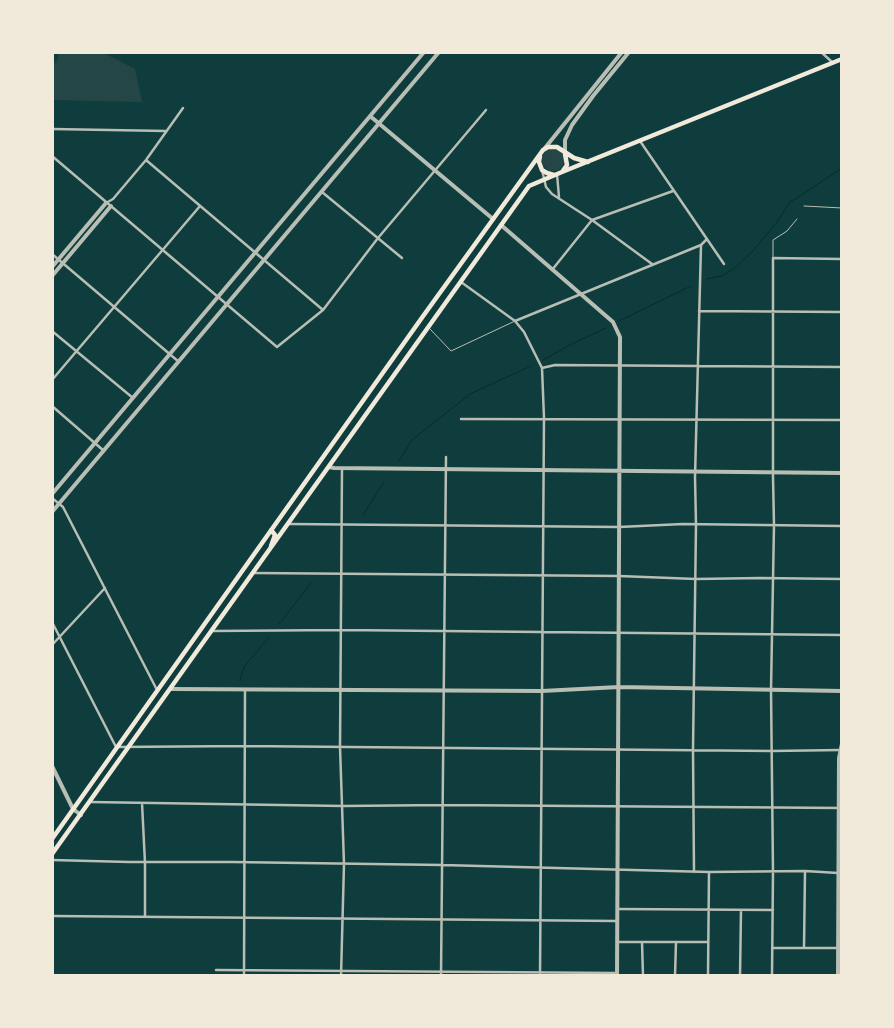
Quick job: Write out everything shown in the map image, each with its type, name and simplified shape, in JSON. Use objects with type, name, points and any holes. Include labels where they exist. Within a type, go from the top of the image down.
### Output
[{"type":"main road","points":[[52,854],[529,186],[842,59]]},
{"type":"main road","points":[[52,839],[363,400],[542,152],[552,147],[557,147],[574,158],[588,162]]},
{"type":"main road","points":[[542,152],[539,162],[542,170],[546,173],[560,173]]},
{"type":"main road","points":[[560,173],[567,161],[565,153]]},
{"type":"main road","points":[[452,276],[460,282]]},
{"type":"main road","points":[[363,400],[372,407]]},
{"type":"main road","points":[[321,461],[330,467]]},
{"type":"main road","points":[[268,552],[275,535],[272,530]]},
{"type":"street","points":[[52,494],[425,52],[434,59]]},
{"type":"street","points":[[52,512],[439,52]]},
{"type":"street","points":[[542,152],[622,52]]},
{"type":"street","points":[[565,153],[565,140],[572,125],[629,52]]},
{"type":"street","points":[[821,52],[833,63]]},
{"type":"street","points":[[414,65],[423,72]]},
{"type":"street","points":[[583,100],[587,104]]},
{"type":"street","points":[[52,267],[106,203],[113,199],[146,160],[183,108]]},
{"type":"street","points":[[52,156],[276,347],[323,310],[378,238],[486,110]]},
{"type":"street","points":[[370,116],[493,219]]},
{"type":"street","points":[[52,130],[166,131]]},
{"type":"street","points":[[640,140],[724,264]]},
{"type":"street","points":[[146,160],[323,310]]},
{"type":"street","points":[[542,170],[546,187],[559,199],[592,220],[652,264]]},
{"type":"street","points":[[559,199],[560,173]]},
{"type":"street","points":[[552,270],[592,220],[673,191]]},
{"type":"street","points":[[322,192],[402,258]]},
{"type":"street","points":[[52,276],[111,206],[113,199]]},
{"type":"street","points":[[52,380],[200,206]]},
{"type":"street","points":[[216,970],[617,974],[620,527],[620,365],[618,330],[613,322],[501,225]]},
{"type":"street","points":[[82,231],[87,235]]},
{"type":"street","points":[[516,321],[701,245],[707,238]]},
{"type":"street","points":[[694,872],[695,472],[701,245]]},
{"type":"street","points":[[52,254],[179,362]]},
{"type":"street","points":[[772,976],[773,258],[842,259]]},
{"type":"street","points":[[460,282],[516,321],[524,332],[542,368],[544,418],[540,974]]},
{"type":"street","points":[[699,311],[842,312]]},
{"type":"street","points":[[52,331],[133,398]]},
{"type":"street","points":[[542,368],[555,365],[842,367]]},
{"type":"street","points":[[52,406],[104,451]]},
{"type":"street","points":[[461,419],[842,420]]},
{"type":"street","points":[[441,973],[446,457]]},
{"type":"street","points":[[330,467],[842,473]]},
{"type":"street","points":[[341,976],[344,864],[340,747],[342,468]]},
{"type":"street","points":[[52,498],[63,507],[157,690]]},
{"type":"street","points":[[289,524],[620,527],[696,525],[842,526]]},
{"type":"street","points":[[253,574],[342,573],[619,576],[696,579],[842,579]]},
{"type":"street","points":[[52,645],[105,588]]},
{"type":"street","points":[[52,622],[116,747],[244,746],[841,750]]},
{"type":"street","points":[[212,631],[341,630],[842,635]]},
{"type":"street","points":[[171,689],[542,691],[619,687],[842,690]]},
{"type":"street","points":[[244,976],[245,689]]},
{"type":"street","points":[[838,976],[839,758],[842,744]]},
{"type":"street","points":[[52,766],[73,809],[81,815]]},
{"type":"street","points":[[90,802],[343,806],[840,808]]},
{"type":"street","points":[[142,803],[146,863],[144,916]]},
{"type":"street","points":[[52,860],[838,873]]},
{"type":"street","points":[[804,948],[805,871]]},
{"type":"street","points":[[708,976],[709,872]]},
{"type":"street","points":[[617,909],[772,910]]},
{"type":"street","points":[[740,976],[741,910]]},
{"type":"street","points":[[52,916],[343,917],[617,921]]},
{"type":"street","points":[[618,942],[708,942]]},
{"type":"street","points":[[642,942],[643,976]]},
{"type":"street","points":[[675,976],[676,942]]},
{"type":"street","points":[[772,948],[838,948]]},
{"type":"lane","points":[[804,206],[842,208]]},
{"type":"lane","points":[[773,258],[773,240],[787,231],[797,219]]},
{"type":"lane","points":[[429,327],[451,351],[516,321]]},
{"type":"shaded area","points":[[102,52],[135,69],[142,102],[53,100],[53,64],[57,62],[59,53]]},
{"type":"shaded area","points":[[553,149],[561,152],[564,160],[561,168],[553,171],[545,168],[542,160],[545,152]]},
{"type":"waterway","points":[[706,279],[722,276],[736,267],[752,252],[777,222],[789,203],[842,168]]},
{"type":"waterway","points":[[619,321],[691,286]]},
{"type":"waterway","points":[[543,360],[606,328]]},
{"type":"waterway","points":[[399,461],[412,440],[470,394],[531,366]]},
{"type":"waterway","points":[[363,515],[384,482]]},
{"type":"waterway","points":[[279,624],[311,583]]},
{"type":"waterway","points":[[240,681],[244,667],[269,637]]}]
